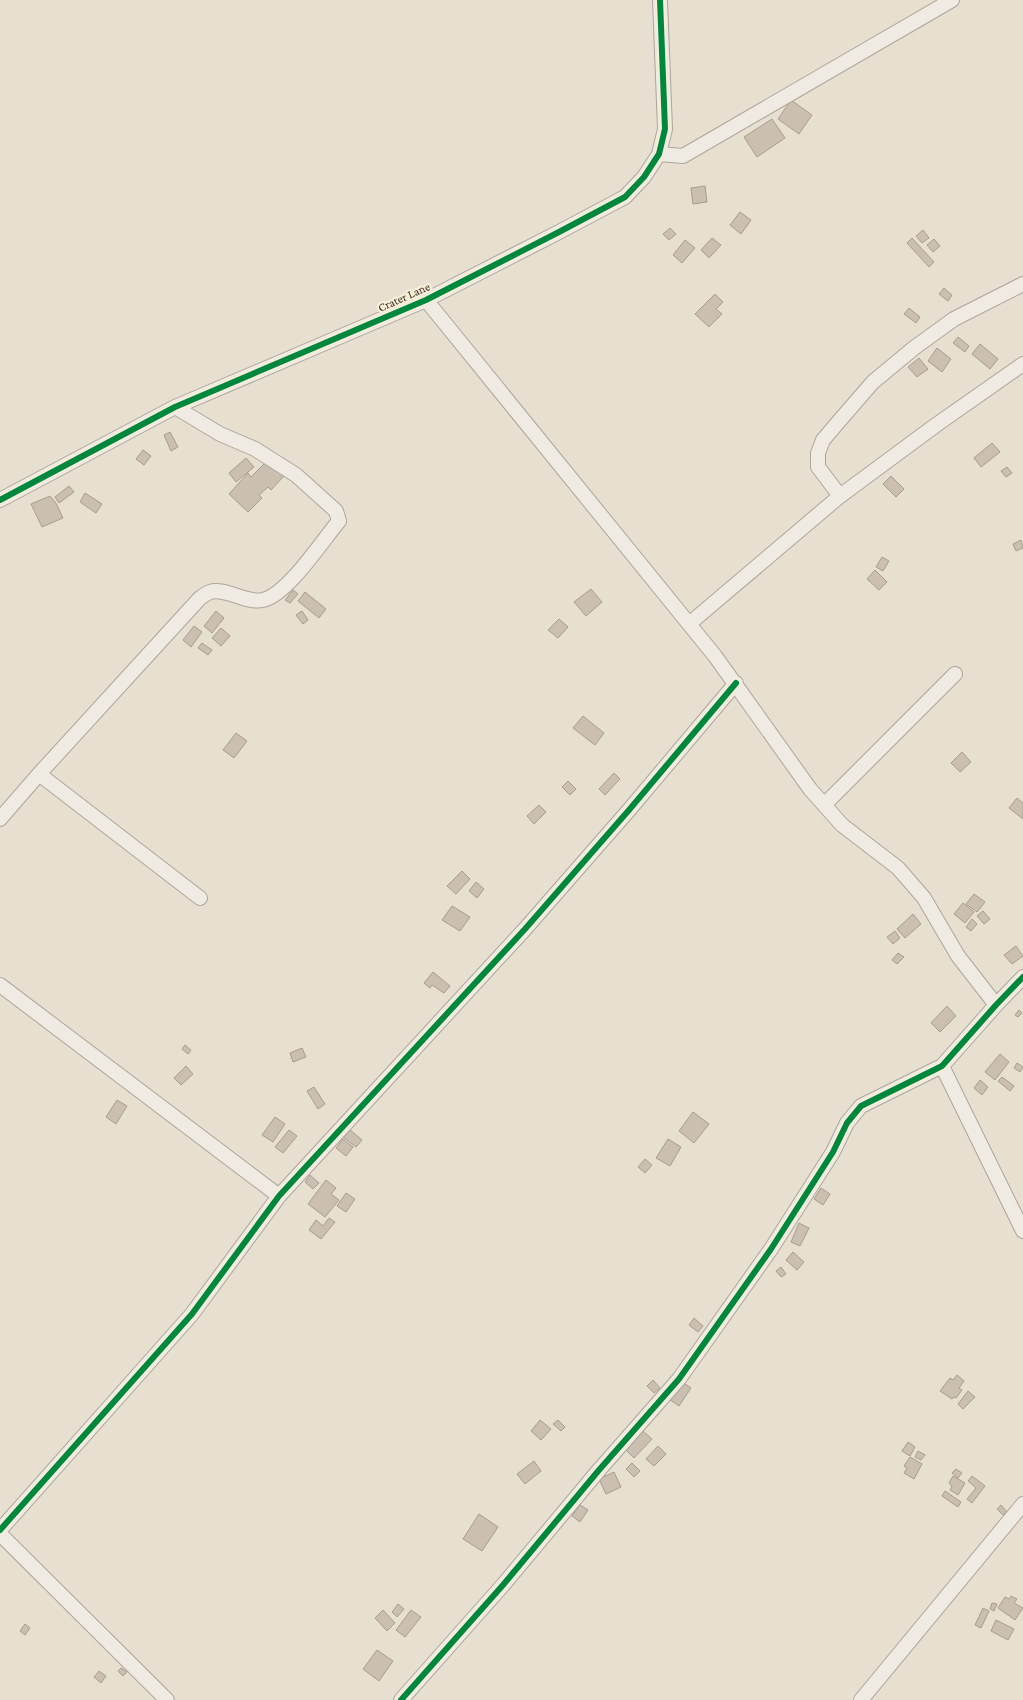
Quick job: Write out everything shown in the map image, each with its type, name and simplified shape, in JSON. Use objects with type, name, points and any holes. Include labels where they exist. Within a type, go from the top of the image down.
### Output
[{"type":"street","name":"Crater Lane","points":[[0,500],[176,408],[426,300],[624,197],[644,177],[659,154],[665,129],[660,0]]},
{"type":"street","points":[[659,154],[683,156],[952,0]]},
{"type":"street","points":[[840,496],[818,467],[818,453],[823,440],[840,420],[873,382],[914,348],[954,319],[1023,284]]},
{"type":"street","points":[[426,300],[689,624],[736,684],[810,789],[842,825],[898,868],[924,898],[958,956],[996,1005]]},
{"type":"street","points":[[689,624],[840,496],[1023,364]]},
{"type":"street","points":[[0,820],[39,774],[200,598],[210,592],[222,592],[241,598],[261,600],[277,594],[301,569],[339,520],[336,511],[296,475],[255,449],[220,434],[176,408]]},
{"type":"street","points":[[824,805],[955,674]]},
{"type":"street","points":[[0,1530],[192,1314],[279,1196],[532,921],[736,684]]},
{"type":"street","points":[[39,774],[200,898]]},
{"type":"street","points":[[401,1700],[503,1585],[599,1470],[679,1379],[771,1249],[833,1152],[846,1123],[853,1113],[860,1106],[942,1066],[1023,977]]},
{"type":"street","points":[[0,985],[279,1196]]},
{"type":"street","points":[[942,1066],[1023,1231]]},
{"type":"street","points":[[861,1700],[1023,1504]]},
{"type":"street","points":[[0,1534],[167,1700]]},
{"type":"building","points":[[791,100],[812,115],[799,134],[778,119]]},
{"type":"building","points":[[772,119],[785,138],[757,157],[744,137]]},
{"type":"building","points":[[705,186],[707,202],[693,204],[691,188]]},
{"type":"building","points":[[740,212],[751,220],[741,234],[730,225]]},
{"type":"building","points":[[670,228],[676,234],[669,240],[663,234]]},
{"type":"building","points":[[923,230],[929,238],[922,243],[916,236]]},
{"type":"building","points":[[712,238],[721,245],[709,258],[701,250]]},
{"type":"building","points":[[912,238],[934,262],[929,267],[907,243]]},
{"type":"building","points":[[934,239],[940,246],[933,252],[927,245]]},
{"type":"building","points":[[685,240],[695,248],[682,263],[673,255]]},
{"type":"building","points":[[944,288],[952,295],[948,301],[939,294]]},
{"type":"building","points":[[715,294],[723,302],[716,309],[722,314],[709,327],[695,314]]},
{"type":"building","points":[[909,308],[920,317],[916,323],[904,314]]},
{"type":"building","points":[[958,337],[969,346],[965,352],[953,343]]},
{"type":"building","points":[[980,344],[998,359],[990,369],[972,354]]},
{"type":"building","points":[[937,348],[951,359],[942,372],[928,361]]},
{"type":"building","points":[[919,358],[928,369],[917,377],[908,367]]},
{"type":"building","points":[[170,432],[178,447],[171,451],[164,435]]},
{"type":"building","points":[[992,443],[1000,452],[981,467],[974,458]]},
{"type":"building","points":[[143,450],[151,456],[144,465],[136,459]]},
{"type":"building","points":[[246,458],[254,467],[236,482],[229,473]]},
{"type":"building","points":[[269,459],[285,475],[271,490],[268,487],[259,495],[262,498],[248,512],[229,494],[248,473],[251,477]]},
{"type":"building","points":[[1007,467],[1012,473],[1006,477],[1001,471]]},
{"type":"building","points":[[891,476],[904,489],[896,497],[883,484]]},
{"type":"building","points":[[69,486],[74,492],[59,503],[55,497]]},
{"type":"building","points":[[85,493],[102,504],[96,513],[80,502]]},
{"type":"building","points":[[50,496],[56,503],[63,518],[42,527],[31,504]]},
{"type":"building","points":[[1021,540],[1023,548],[1016,551],[1013,544]]},
{"type":"building","points":[[882,557],[889,561],[883,571],[876,567]]},
{"type":"building","points":[[875,570],[887,582],[879,590],[867,579]]},
{"type":"building","points":[[591,589],[602,602],[586,616],[574,602]]},
{"type":"building","points":[[293,590],[298,594],[290,603],[285,600]]},
{"type":"building","points":[[305,592],[326,609],[319,618],[298,601]]},
{"type":"building","points":[[216,611],[224,618],[212,633],[204,626]]},
{"type":"building","points":[[302,611],[308,620],[303,624],[296,615]]},
{"type":"building","points":[[559,619],[568,627],[558,638],[548,630]]},
{"type":"building","points":[[194,626],[202,632],[191,647],[183,640]]},
{"type":"building","points":[[221,628],[230,636],[221,646],[212,638]]},
{"type":"building","points":[[202,643],[212,650],[208,655],[198,648]]},
{"type":"building","points":[[583,716],[604,733],[595,745],[573,728]]},
{"type":"building","points":[[236,733],[247,741],[234,758],[223,750]]},
{"type":"building","points":[[962,752],[971,762],[960,772],[951,763]]},
{"type":"building","points":[[614,773],[620,779],[605,795],[599,789]]},
{"type":"building","points":[[568,781],[576,789],[570,795],[562,787]]},
{"type":"building","points":[[1017,798],[1023,803],[1023,819],[1009,808]]},
{"type":"building","points":[[539,805],[546,812],[534,824],[527,816]]},
{"type":"building","points":[[462,871],[470,879],[456,894],[447,886]]},
{"type":"building","points":[[476,882],[484,889],[477,898],[469,891]]},
{"type":"building","points":[[974,894],[985,902],[977,912],[966,904]]},
{"type":"building","points":[[963,903],[974,912],[965,923],[954,914]]},
{"type":"building","points":[[452,906],[470,917],[460,931],[442,920]]},
{"type":"building","points":[[983,911],[990,919],[984,924],[977,916]]},
{"type":"building","points":[[913,914],[921,924],[905,938],[897,929]]},
{"type":"building","points":[[972,919],[977,924],[971,931],[966,927]]},
{"type":"building","points":[[895,931],[900,938],[893,944],[887,937]]},
{"type":"building","points":[[1016,946],[1023,956],[1012,964],[1004,955]]},
{"type":"building","points":[[898,953],[904,957],[897,964],[892,960]]},
{"type":"building","points":[[433,972],[450,986],[444,993],[432,985],[430,988],[424,983]]},
{"type":"building","points":[[947,1006],[956,1016],[940,1032],[931,1023]]},
{"type":"building","points":[[1019,1010],[1022,1013],[1018,1017],[1015,1015]]},
{"type":"building","points":[[185,1045],[191,1050],[188,1054],[182,1049]]},
{"type":"building","points":[[302,1048],[306,1057],[293,1062],[290,1053]]},
{"type":"building","points":[[1000,1054],[1009,1062],[995,1080],[985,1072]]},
{"type":"building","points":[[1017,1063],[1023,1067],[1020,1072],[1014,1068]]},
{"type":"building","points":[[186,1066],[193,1074],[181,1085],[174,1078]]},
{"type":"building","points":[[1002,1077],[1014,1086],[1010,1091],[998,1081]]},
{"type":"building","points":[[980,1080],[988,1087],[982,1095],[974,1088]]},
{"type":"building","points":[[314,1087],[325,1104],[318,1109],[307,1091]]},
{"type":"building","points":[[117,1100],[127,1106],[116,1124],[106,1117]]},
{"type":"building","points":[[693,1112],[709,1124],[694,1143],[679,1131]]},
{"type":"building","points":[[275,1117],[285,1124],[273,1142],[262,1135]]},
{"type":"building","points":[[349,1129],[362,1140],[356,1147],[343,1137]]},
{"type":"building","points":[[289,1130],[297,1136],[283,1153],[275,1147]]},
{"type":"building","points":[[343,1139],[353,1147],[346,1156],[336,1148]]},
{"type":"building","points":[[668,1139],[681,1147],[670,1166],[656,1158]]},
{"type":"building","points":[[645,1159],[652,1165],[645,1173],[638,1167]]},
{"type":"building","points":[[310,1175],[319,1183],[313,1189],[305,1182]]},
{"type":"building","points":[[326,1180],[336,1188],[331,1194],[339,1200],[325,1217],[308,1204]]},
{"type":"building","points":[[821,1188],[830,1194],[823,1205],[814,1199]]},
{"type":"building","points":[[346,1193],[355,1199],[346,1212],[337,1206]]},
{"type":"building","points":[[329,1218],[335,1222],[321,1239],[309,1230],[316,1220],[323,1226]]},
{"type":"building","points":[[799,1223],[809,1228],[800,1246],[791,1242]]},
{"type":"building","points":[[793,1252],[804,1262],[797,1270],[786,1260]]},
{"type":"building","points":[[781,1267],[786,1274],[781,1277],[776,1271]]},
{"type":"building","points":[[694,1318],[703,1326],[698,1332],[689,1325]]},
{"type":"building","points":[[957,1375],[964,1381],[959,1388],[962,1390],[956,1398],[952,1399],[940,1391],[950,1378],[953,1380]]},
{"type":"building","points":[[653,1380],[660,1388],[654,1393],[647,1386]]},
{"type":"building","points":[[681,1381],[691,1388],[679,1406],[669,1399]]},
{"type":"building","points":[[968,1391],[975,1397],[963,1409],[958,1404]]},
{"type":"building","points":[[540,1420],[551,1429],[541,1440],[531,1431]]},
{"type":"building","points":[[558,1420],[565,1427],[561,1431],[553,1424]]},
{"type":"building","points":[[643,1431],[652,1439],[634,1458],[626,1450]]},
{"type":"building","points":[[908,1442],[915,1447],[910,1456],[902,1451]]},
{"type":"building","points":[[658,1446],[666,1454],[654,1466],[646,1459]]},
{"type":"building","points":[[918,1451],[925,1455],[921,1460],[915,1457]]},
{"type":"building","points":[[910,1457],[922,1464],[914,1479],[904,1473],[907,1468],[904,1466]]},
{"type":"building","points":[[534,1461],[541,1471],[525,1484],[517,1474]]},
{"type":"building","points":[[632,1463],[640,1471],[634,1477],[626,1469]]},
{"type":"building","points":[[956,1469],[962,1473],[958,1478],[952,1473]]},
{"type":"building","points":[[614,1472],[621,1487],[606,1494],[599,1479]]},
{"type":"building","points":[[953,1476],[965,1483],[958,1495],[950,1490],[952,1486],[949,1483]]},
{"type":"building","points":[[972,1476],[985,1486],[972,1503],[967,1499],[976,1488],[968,1481]]},
{"type":"building","points":[[945,1491],[961,1502],[958,1507],[942,1496]]},
{"type":"building","points":[[580,1505],[588,1510],[580,1522],[572,1516]]},
{"type":"building","points":[[1001,1505],[1007,1512],[1003,1515],[997,1509]]},
{"type":"building","points":[[479,1514],[498,1527],[482,1551],[463,1539]]},
{"type":"building","points":[[1011,1596],[1017,1599],[1014,1603],[1023,1608],[1015,1620],[998,1608],[1005,1597],[1009,1599]]},
{"type":"building","points":[[992,1603],[997,1604],[994,1611],[990,1609]]},
{"type":"building","points":[[398,1604],[404,1609],[397,1617],[392,1612]]},
{"type":"building","points":[[983,1608],[989,1611],[981,1628],[975,1625]]},
{"type":"building","points":[[383,1610],[395,1623],[387,1631],[375,1618]]},
{"type":"building","points":[[411,1610],[421,1617],[405,1637],[396,1630]]},
{"type":"building","points":[[996,1620],[1014,1629],[1008,1640],[991,1631]]},
{"type":"building","points":[[25,1624],[30,1628],[25,1635],[20,1631]]},
{"type":"building","points":[[377,1650],[393,1661],[379,1681],[363,1669]]},
{"type":"building","points":[[121,1668],[127,1672],[123,1676],[118,1671]]},
{"type":"building","points":[[99,1671],[106,1676],[101,1683],[94,1677]]},
{"type":"cycle path","points":[[0,500],[175,407],[426,300],[625,197],[644,177],[659,154],[665,129],[660,0]]},
{"type":"cycle path","points":[[0,1530],[192,1314],[279,1196],[525,929],[736,683]]},
{"type":"cycle path","points":[[401,1700],[503,1585],[599,1470],[679,1379],[771,1249],[833,1152],[847,1123],[861,1106],[942,1066],[1023,977]]}]
